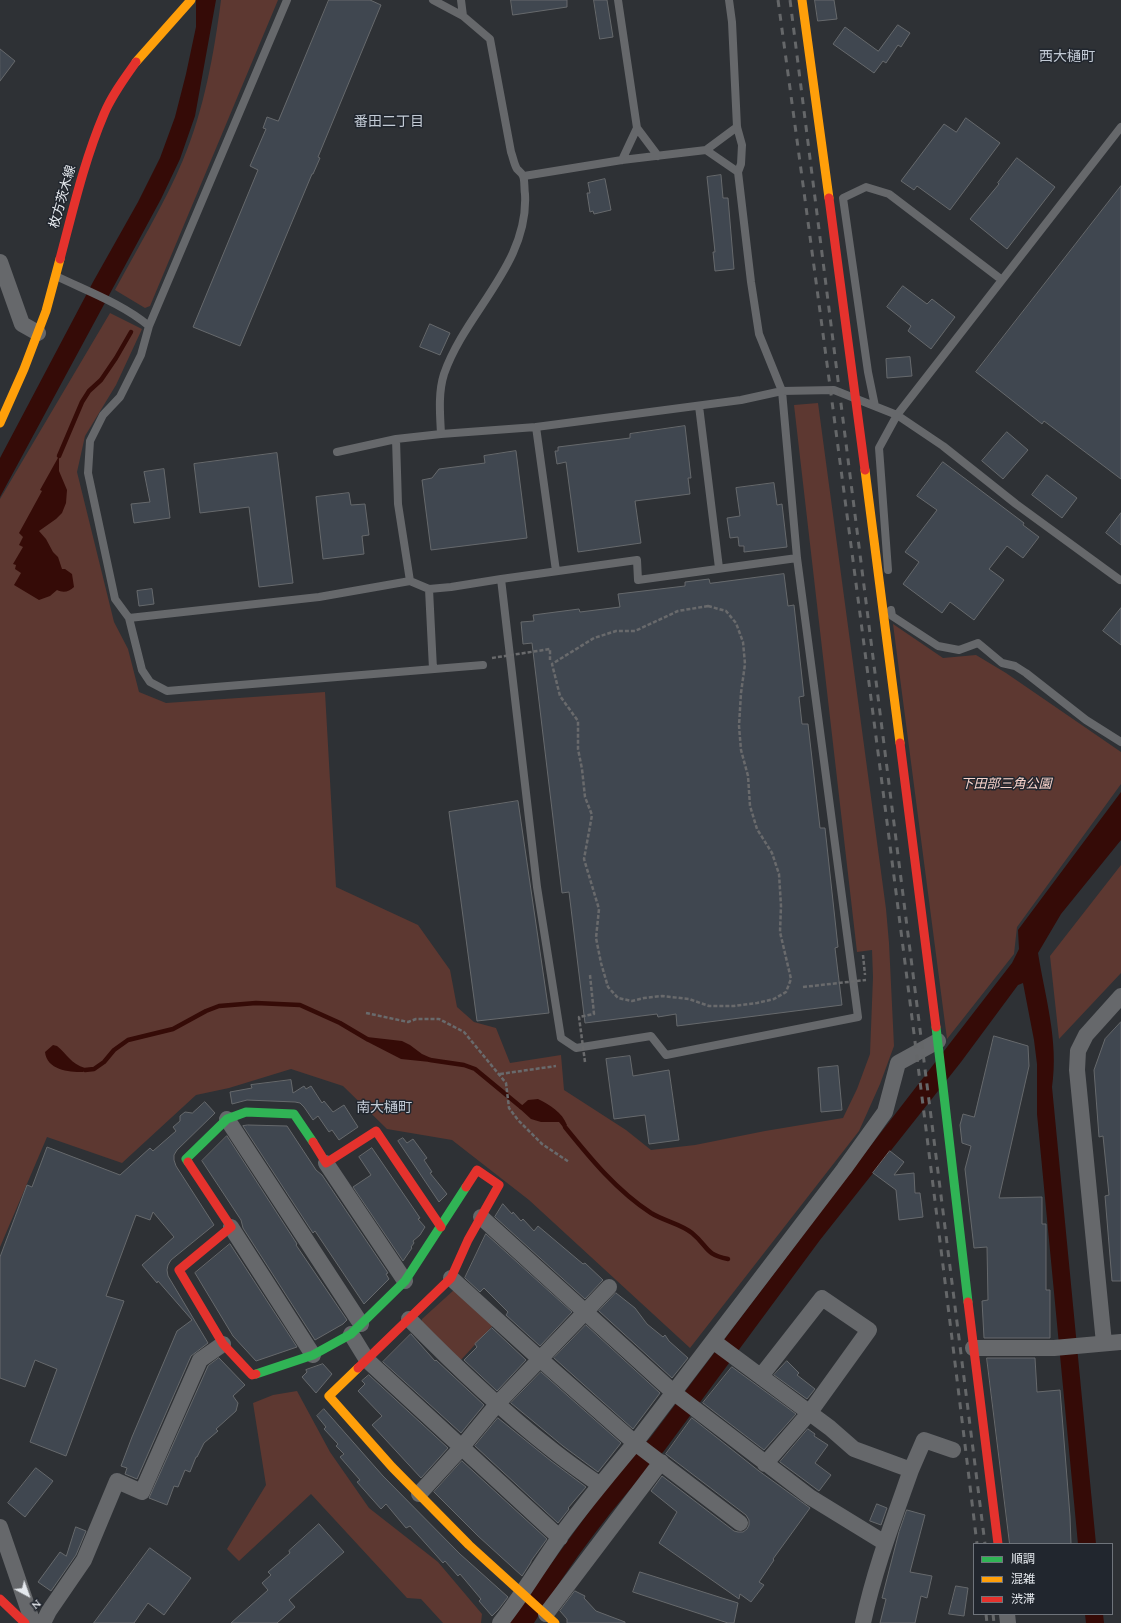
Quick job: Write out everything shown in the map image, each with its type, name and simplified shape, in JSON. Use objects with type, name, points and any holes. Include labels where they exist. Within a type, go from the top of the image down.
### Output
[{"type":"street","name":"枚方茨木線","points":[[0,422],[24,369],[38,333],[56,276],[80,184],[104,114],[117,89],[142,54],[191,0]]},
{"type":"street","points":[[802,0],[856,398],[938,1041],[973,1348],[998,1543]]},
{"type":"street","points":[[0,262],[22,324],[38,333]]},
{"type":"street","points":[[1104,1343],[1077,1070],[1078,1051],[1086,1035],[1121,996]]},
{"type":"street","points":[[500,1623],[523,1594],[560,1538],[600,1485],[635,1443],[844,1169],[884,1112],[898,1063],[938,1041]]},
{"type":"street","points":[[313,1355],[186,1159],[227,1119],[246,1112],[294,1114],[405,1281]]},
{"type":"street","points":[[227,1119],[356,1329],[367,1360],[460,1448],[560,1538]]},
{"type":"street","points":[[326,1163],[376,1131],[441,1227]]},
{"type":"street","points":[[230,1227],[179,1270],[223,1344],[252,1375],[313,1355],[356,1329],[405,1281],[477,1170],[499,1185],[468,1240],[451,1278],[329,1396],[392,1467],[468,1545],[550,1618],[661,1462]]},
{"type":"street","points":[[481,1217],[584,1312],[697,1411],[810,1497],[885,1543]]},
{"type":"street","points":[[451,1278],[635,1443],[740,1523]]},
{"type":"street","points":[[419,1494],[498,1403],[609,1286]]},
{"type":"street","points":[[761,1376],[822,1298],[869,1330],[810,1412],[765,1464]]},
{"type":"street","points":[[409,1319],[450,1361],[550,1449],[600,1485]]},
{"type":"street","points":[[713,1340],[810,1412],[854,1449],[911,1470]]},
{"type":"street","points":[[973,1348],[1054,1348],[1121,1342]]},
{"type":"street","points":[[43,1623],[49,1611],[84,1560],[117,1481],[142,1492],[200,1360],[223,1344]]},
{"type":"street","points":[[863,1623],[868,1599],[885,1543],[911,1470],[924,1440],[953,1450]]},
{"type":"street","points":[[0,1527],[34,1623]]},
{"type":"street","points":[[0,1599],[25,1623]]},
{"type":"lane","points":[[287,0],[149,326],[141,355],[120,396],[103,414],[90,441],[88,473],[116,599],[129,618],[142,670],[150,682],[166,691],[483,665]]},
{"type":"lane","points":[[433,0],[464,16],[490,39],[511,152],[516,168],[524,176],[526,208],[520,235],[506,268],[473,318],[452,356],[444,375],[440,403],[441,434]]},
{"type":"lane","points":[[461,0],[464,16]]},
{"type":"lane","points":[[618,0],[637,128],[658,156]]},
{"type":"lane","points":[[501,579],[537,887],[561,1038],[576,1048],[651,1036],[666,1055],[858,1017],[797,558],[782,391],[759,334],[738,172],[741,164],[742,145],[737,127],[732,22],[728,0]]},
{"type":"lane","points":[[524,176],[622,160],[706,150],[737,127]]},
{"type":"lane","points":[[889,577],[879,448],[896,415],[1121,127]]},
{"type":"lane","points":[[622,160],[637,128]]},
{"type":"lane","points":[[706,150],[738,172]]},
{"type":"lane","points":[[875,406],[868,372],[843,198],[866,187],[889,194],[1002,280]]},
{"type":"lane","points":[[56,276],[115,304],[142,320],[149,326]]},
{"type":"lane","points":[[336,452],[396,439],[536,427],[741,400],[782,391],[834,390],[896,415],[944,446],[1016,504],[1120,580]]},
{"type":"lane","points":[[699,406],[719,568]]},
{"type":"lane","points":[[536,427],[556,571]]},
{"type":"lane","points":[[396,439],[398,504],[410,581]]},
{"type":"lane","points":[[129,618],[319,598],[410,581],[429,589],[451,588],[501,579],[637,560],[638,580],[797,558]]},
{"type":"lane","points":[[429,589],[433,669]]},
{"type":"lane","points":[[891,600],[892,616],[938,646],[959,650],[978,643],[1002,663],[1014,666],[1026,673],[1086,720],[1121,742]]},
{"type":"path","points":[[708,606],[726,610],[736,623],[743,642],[745,664],[740,693],[741,750],[748,776],[750,806],[755,824],[772,853],[779,874],[781,906],[780,932],[791,979],[786,992],[774,999],[757,1003],[734,1006],[709,1006],[690,999],[662,996],[632,1001],[618,998],[608,987],[596,938],[599,909],[584,859],[592,815],[585,797],[578,749],[578,721],[560,696],[552,664],[594,638],[616,631],[635,631],[678,611],[708,606]]},
{"type":"path","points":[[492,658],[550,649],[550,660]]},
{"type":"path","points":[[803,987],[866,980],[863,955]]},
{"type":"path","points":[[585,1062],[579,1017],[594,1014],[590,975]]},
{"type":"path","points":[[366,1013],[408,1022],[416,1019],[440,1019],[464,1032],[506,1083],[510,1108],[524,1127],[542,1144],[569,1162]]},
{"type":"path","points":[[500,1074],[556,1066]]},
{"type":"green space","points":[[221,0],[278,0],[150,306],[145,308],[115,290],[168,193],[183,160],[197,122],[207,82]]},
{"type":"green space","points":[[110,313],[142,329],[116,385],[85,436],[77,472],[114,622],[128,649],[139,692],[166,703],[325,692],[336,887],[418,925],[450,970],[457,1007],[474,1022],[496,1028],[510,1063],[561,1055],[564,1090],[626,1130],[651,1150],[695,1145],[765,1131],[843,1118],[857,1089],[870,1054],[873,977],[872,950],[857,952],[794,405],[818,403],[886,909],[894,1046],[880,1084],[859,1131],[690,1348],[529,1200],[452,1140],[387,1129],[343,1086],[291,1069],[229,1088],[196,1095],[122,1163],[47,1137],[0,1247],[0,499]]},
{"type":"green space","name":"下田部三角公園","points":[[893,624],[943,658],[976,655],[1006,673],[1121,752],[1121,784],[1017,927],[1014,954],[947,1039]]},
{"type":"green space","points":[[1121,865],[1121,973],[1059,1039],[1050,956]]},
{"type":"green space","points":[[455,1289],[494,1324],[460,1361],[421,1325],[422,1319]]},
{"type":"green space","points":[[297,1391],[330,1452],[369,1508],[438,1562],[482,1614],[481,1623],[443,1623],[421,1599],[407,1598],[311,1494],[239,1561],[227,1549],[266,1485],[253,1403],[273,1395]]},
{"type":"shaded area","points":[[196,0],[216,0],[195,116],[180,159],[161,199],[0,497],[0,458],[93,282],[138,202],[160,158],[175,117],[186,74],[196,27]]},
{"type":"shaded area","points":[[59,456],[59,471],[67,490],[66,503],[62,513],[39,531],[58,557],[62,569],[65,569],[72,574],[74,587],[66,592],[57,590],[50,596],[39,600],[14,585],[21,573],[15,569],[16,565],[13,564],[23,547],[19,545],[23,537],[19,533]]},
{"type":"shaded area","points":[[1121,792],[1121,840],[1061,914],[1038,953],[1050,1019],[1054,1053],[1052,1087],[1096,1543],[1078,1543],[1037,1114],[1037,1064],[1023,983],[1018,985],[961,1062],[820,1240],[664,1451],[594,1534],[563,1577],[534,1623],[508,1623],[615,1476],[650,1438],[855,1166],[1012,963],[1019,949],[1018,930]]},
{"type":"shaded area","points":[[367,1037],[402,1041],[431,1058],[430,1062],[401,1059],[366,1041]]},
{"type":"shaded area","points":[[53,1045],[57,1046],[76,1064],[85,1068],[83,1072],[59,1069],[50,1063],[45,1052]]},
{"type":"shaded area","points":[[538,1099],[551,1106],[559,1113],[567,1125],[563,1127],[559,1122],[541,1122],[531,1119],[519,1108],[528,1100]]},
{"type":"shaded area","points":[[1085,1615],[1103,1615],[1104,1623],[1086,1623]]},
{"type":"building","points":[[329,0],[370,0],[381,5],[318,157],[320,158],[240,346],[193,327],[258,170],[250,166],[266,129],[263,128],[267,117],[278,121]]},
{"type":"building","points":[[511,0],[567,0],[567,7],[513,15]]},
{"type":"building","points":[[594,0],[607,0],[613,37],[600,39]]},
{"type":"building","points":[[815,0],[834,0],[837,19],[818,21]]},
{"type":"building","points":[[898,25],[910,33],[901,47],[898,45],[886,63],[883,61],[874,73],[833,44],[845,27],[878,51]]},
{"type":"building","points":[[0,49],[15,61],[0,81]]},
{"type":"building","points":[[966,118],[1000,143],[950,210],[917,186],[914,190],[901,181],[944,124],[956,132]]},
{"type":"building","points":[[1017,158],[1055,187],[1007,249],[970,219],[999,184],[998,183]]},
{"type":"building","points":[[721,175],[723,198],[728,198],[734,269],[715,271],[713,252],[715,252],[707,177]]},
{"type":"building","points":[[605,179],[611,210],[594,214],[593,211],[590,212],[587,193],[590,193],[588,183]]},
{"type":"building","points":[[1121,186],[1121,479],[1044,421],[1042,424],[976,372]]},
{"type":"building","points":[[903,286],[927,304],[932,299],[955,317],[931,349],[908,331],[911,326],[887,307]]},
{"type":"building","points":[[430,324],[450,333],[440,355],[420,347]]},
{"type":"building","points":[[910,357],[912,376],[887,378],[886,359]]},
{"type":"building","points":[[685,426],[691,478],[688,478],[690,494],[635,501],[641,543],[578,552],[566,462],[557,464],[555,451],[558,451],[558,447],[630,438],[630,434]]},
{"type":"building","points":[[1007,432],[1028,450],[1003,479],[982,461]]},
{"type":"building","points":[[516,451],[527,538],[431,550],[422,480],[432,478],[439,469],[485,463],[484,456]]},
{"type":"building","points":[[277,453],[293,583],[259,587],[249,507],[200,513],[194,464]]},
{"type":"building","points":[[943,462],[1024,523],[1023,525],[1039,537],[1023,558],[1007,546],[989,569],[1004,580],[974,620],[950,602],[942,613],[903,584],[919,562],[905,552],[937,510],[917,496]]},
{"type":"building","points":[[164,469],[170,518],[134,523],[131,504],[150,502],[144,472]]},
{"type":"building","points":[[1047,475],[1077,498],[1062,518],[1032,495]]},
{"type":"building","points":[[774,483],[777,505],[782,504],[787,547],[744,552],[744,546],[739,546],[738,537],[730,538],[727,518],[740,516],[736,488]]},
{"type":"building","points":[[349,493],[351,505],[365,504],[369,535],[362,536],[364,554],[323,559],[316,497]]},
{"type":"building","points":[[1121,513],[1121,545],[1106,533]]},
{"type":"building","points":[[784,574],[788,606],[794,605],[804,696],[799,697],[802,724],[808,724],[820,828],[825,828],[838,947],[835,948],[842,1005],[677,1026],[676,1014],[658,1017],[657,1014],[585,1023],[569,892],[562,893],[532,643],[523,644],[521,622],[534,621],[533,615],[579,609],[580,612],[620,607],[618,594],[685,586],[685,582],[709,579],[710,583]]},
{"type":"building","points":[[152,589],[154,604],[139,606],[137,591]]},
{"type":"building","points":[[1121,608],[1121,645],[1103,631]]},
{"type":"building","points":[[518,801],[549,1013],[477,1021],[449,812]]},
{"type":"building","points":[[1121,1022],[1121,1281],[1112,1281],[1105,1196],[1109,1195],[1103,1136],[1099,1137],[1094,1070],[1105,1039]]},
{"type":"building","points":[[994,1036],[1028,1046],[1029,1066],[999,1198],[1042,1197],[1042,1224],[1046,1224],[1046,1290],[1050,1290],[1050,1338],[984,1338],[982,1301],[988,1300],[987,1247],[974,1248],[965,1169],[971,1146],[962,1143],[960,1125],[963,1114],[974,1117]]},
{"type":"building","points":[[630,1056],[633,1076],[669,1070],[679,1140],[649,1144],[645,1115],[614,1119],[606,1059]]},
{"type":"building","points":[[838,1066],[842,1110],[821,1112],[818,1068]]},
{"type":"building","points":[[291,1080],[293,1093],[304,1086],[306,1089],[311,1086],[322,1103],[324,1101],[333,1112],[344,1105],[358,1127],[339,1140],[332,1130],[329,1132],[318,1116],[313,1120],[300,1103],[247,1100],[232,1104],[230,1092],[252,1088],[251,1085]]},
{"type":"building","points":[[205,1102],[215,1113],[177,1150],[174,1155],[174,1160],[176,1166],[214,1225],[171,1260],[167,1270],[168,1276],[208,1343],[191,1356],[137,1479],[125,1474],[127,1468],[121,1466],[177,1331],[192,1320],[142,1265],[174,1237],[153,1212],[150,1220],[136,1215],[106,1296],[124,1301],[66,1456],[30,1442],[57,1369],[35,1360],[25,1387],[0,1378],[0,1257],[27,1185],[32,1187],[47,1147],[120,1175],[150,1148],[153,1151],[176,1131],[173,1127],[180,1121],[180,1116],[185,1112],[192,1113]]},
{"type":"building","points":[[243,1126],[287,1126],[388,1273],[386,1274],[389,1279],[364,1304],[315,1231],[313,1233]]},
{"type":"building","points":[[227,1136],[297,1244],[296,1245],[347,1320],[343,1324],[315,1340],[243,1228],[241,1220],[202,1161]]},
{"type":"building","points":[[403,1138],[407,1143],[413,1139],[427,1158],[424,1160],[432,1172],[430,1173],[447,1194],[439,1202],[398,1141]]},
{"type":"building","points":[[372,1148],[420,1218],[418,1219],[425,1227],[420,1235],[413,1241],[414,1243],[411,1247],[412,1248],[403,1261],[353,1187],[371,1175],[359,1157]]},
{"type":"building","points":[[890,1151],[904,1162],[894,1175],[914,1173],[915,1193],[920,1193],[923,1217],[899,1220],[896,1190],[873,1173]]},
{"type":"building","points":[[503,1204],[521,1221],[523,1219],[534,1231],[538,1226],[583,1264],[585,1263],[603,1280],[585,1299],[495,1217]]},
{"type":"building","points":[[486,1234],[572,1312],[540,1346],[506,1315],[508,1312],[484,1288],[480,1292],[465,1278]]},
{"type":"building","points":[[230,1244],[297,1347],[256,1361],[233,1336],[195,1273]]},
{"type":"building","points":[[616,1293],[635,1308],[647,1324],[663,1337],[665,1335],[669,1341],[688,1358],[672,1378],[599,1311]]},
{"type":"building","points":[[586,1325],[660,1393],[633,1429],[554,1358]]},
{"type":"building","points":[[492,1328],[526,1360],[497,1391],[464,1360],[477,1347],[475,1344]]},
{"type":"building","points":[[411,1334],[435,1361],[436,1360],[484,1405],[461,1433],[383,1362]]},
{"type":"building","points":[[219,1358],[245,1385],[233,1396],[238,1403],[236,1411],[216,1429],[218,1431],[204,1443],[190,1472],[185,1470],[178,1487],[174,1486],[167,1505],[149,1498],[208,1366]]},
{"type":"building","points":[[987,1358],[1035,1358],[1037,1392],[1060,1390],[1071,1543],[1010,1543]]},
{"type":"building","points":[[787,1361],[799,1373],[797,1375],[815,1389],[807,1399],[774,1375]]},
{"type":"building","points":[[323,1364],[332,1374],[316,1393],[302,1377],[307,1372],[306,1370]]},
{"type":"building","points":[[732,1367],[796,1414],[764,1450],[703,1403]]},
{"type":"building","points":[[541,1372],[621,1443],[598,1472],[563,1446],[511,1403]]},
{"type":"building","points":[[369,1375],[448,1448],[421,1478],[372,1425],[382,1416],[358,1391],[365,1384],[362,1381]]},
{"type":"building","points":[[324,1409],[383,1476],[460,1554],[508,1597],[492,1616],[479,1601],[481,1599],[460,1574],[458,1576],[445,1561],[443,1563],[410,1526],[406,1528],[386,1504],[381,1509],[357,1482],[360,1480],[340,1457],[344,1454],[336,1446],[338,1444],[324,1429],[326,1427],[317,1416]]},
{"type":"building","points":[[498,1418],[586,1487],[568,1508],[569,1509],[558,1523],[475,1446]]},
{"type":"building","points":[[692,1418],[759,1471],[810,1508],[773,1559],[774,1560],[759,1582],[764,1585],[751,1602],[740,1594],[739,1599],[659,1543],[677,1512],[651,1491],[662,1476],[734,1531],[743,1532],[749,1525],[749,1520],[746,1515],[666,1454]]},
{"type":"building","points":[[808,1429],[815,1434],[814,1436],[828,1445],[815,1463],[831,1475],[819,1491],[780,1462]]},
{"type":"building","points":[[462,1461],[547,1539],[522,1576],[478,1536],[434,1492]]},
{"type":"building","points":[[36,1468],[53,1481],[25,1517],[8,1503]]},
{"type":"building","points":[[877,1504],[887,1508],[881,1525],[870,1521]]},
{"type":"building","points":[[907,1510],[925,1515],[910,1572],[932,1576],[927,1598],[921,1596],[915,1623],[880,1623],[886,1599],[882,1598],[899,1532]]},
{"type":"building","points":[[319,1524],[344,1552],[289,1600],[295,1607],[277,1623],[231,1623],[268,1590],[262,1583],[271,1575],[268,1572],[290,1553],[289,1551]]},
{"type":"building","points":[[76,1527],[86,1531],[76,1555],[51,1591],[38,1582],[60,1552],[66,1556]]},
{"type":"building","points":[[150,1548],[191,1578],[164,1615],[148,1603],[134,1623],[94,1623]]},
{"type":"building","points":[[640,1572],[738,1603],[734,1623],[728,1623],[633,1592]]},
{"type":"building","points":[[956,1586],[968,1588],[964,1616],[949,1614]]},
{"type":"building","points":[[575,1591],[585,1596],[584,1598],[596,1611],[625,1623],[567,1623],[567,1619],[560,1611]]},
{"type":"waterway","points":[[59,456],[82,402],[89,391],[101,380],[131,332]]},
{"type":"waterway","points":[[85,1070],[94,1069],[104,1062],[114,1050],[128,1040],[173,1029],[206,1011],[219,1006],[256,1003],[300,1005],[340,1023],[367,1039]]},
{"type":"waterway","points":[[430,1060],[464,1065],[475,1069],[521,1107]]},
{"type":"waterway","points":[[565,1127],[584,1150],[627,1195],[656,1216],[688,1230],[715,1255],[728,1259]]},
{"type":"railway","points":[[778,0],[830,386],[930,1158],[977,1543]]},
{"type":"railway","points":[[790,0],[985,1543]]},
{"type":"railway","points":[[986,1615],[987,1623]]},
{"type":"railway","points":[[993,1615],[994,1623]]},
{"type":"traffic: fast","points":[[936,1027],[968,1302]]},
{"type":"traffic: fast","points":[[188,1162],[186,1159],[227,1119],[246,1112],[294,1114],[313,1142]]},
{"type":"traffic: fast","points":[[256,1374],[313,1355],[351,1334],[405,1281],[466,1187]]},
{"type":"traffic: slow","points":[[136,62],[191,0]]},
{"type":"traffic: slow","points":[[802,0],[829,198]]},
{"type":"traffic: slow","points":[[0,423],[24,369],[46,311],[60,259]]},
{"type":"traffic: slow","points":[[865,470],[900,743]]},
{"type":"traffic: slow","points":[[358,1368],[329,1396],[392,1467],[469,1545],[555,1623]]},
{"type":"traffic: jam","points":[[60,259],[79,186],[97,132],[104,114],[118,87],[136,62]]},
{"type":"traffic: jam","points":[[829,198],[865,470]]},
{"type":"traffic: jam","points":[[900,743],[936,1027]]},
{"type":"traffic: jam","points":[[313,1142],[326,1163],[376,1131],[441,1227]]},
{"type":"traffic: jam","points":[[188,1162],[231,1227],[179,1270],[223,1344],[252,1375],[256,1374]]},
{"type":"traffic: jam","points":[[358,1368],[451,1278],[468,1240],[499,1185],[477,1170],[466,1187]]},
{"type":"traffic: jam","points":[[968,1302],[998,1543]]},
{"type":"traffic: jam","points":[[0,1599],[25,1623]]},
{"type":"district","name":"西大樋町","points":[[1067,58]]},
{"type":"district","name":"番田二丁目","points":[[389,123]]},
{"type":"district","name":"南大樋町","points":[[384,1109]]}]
